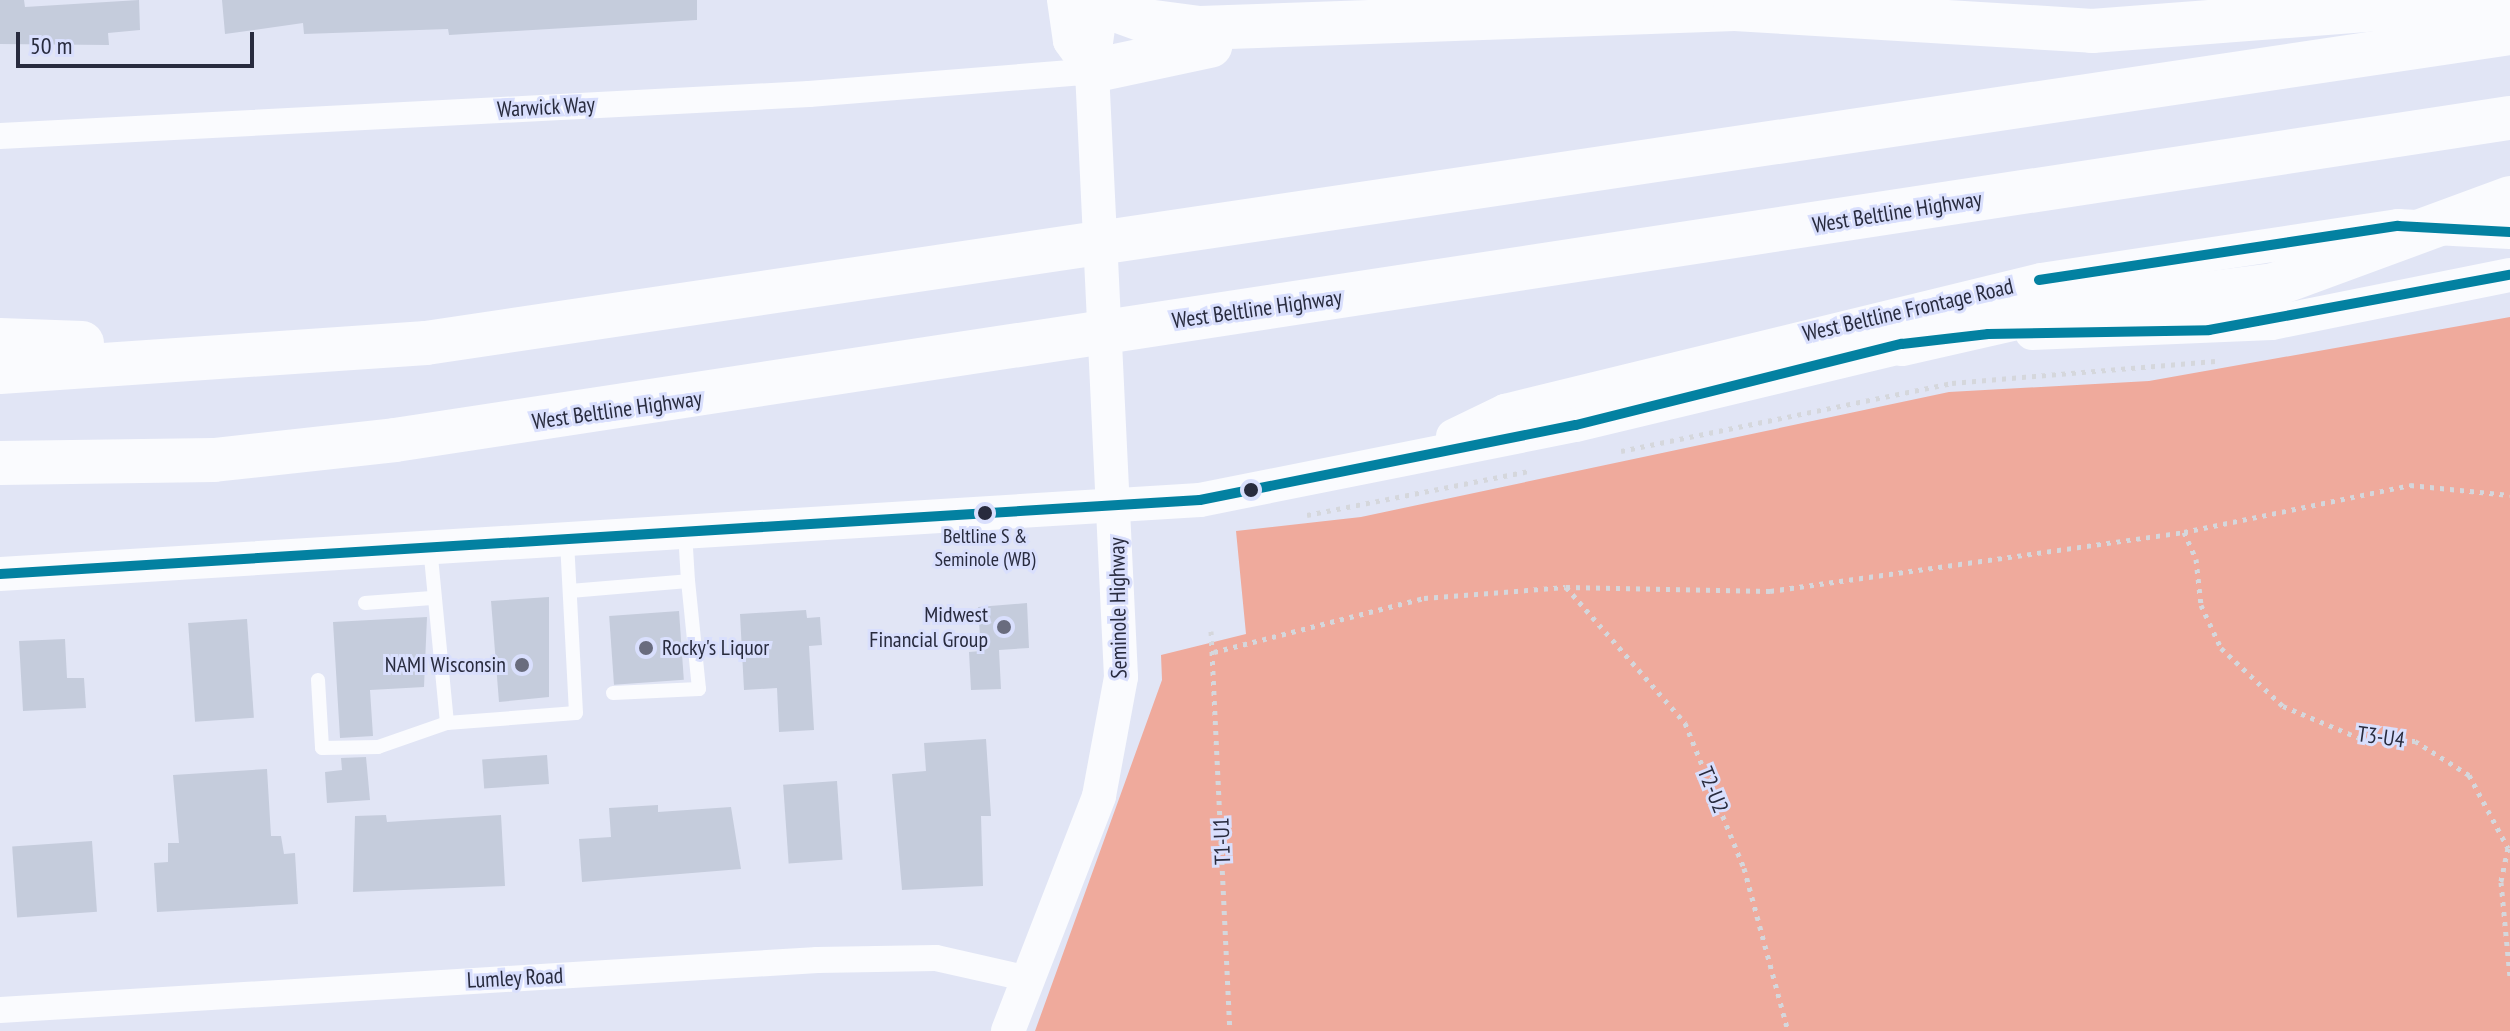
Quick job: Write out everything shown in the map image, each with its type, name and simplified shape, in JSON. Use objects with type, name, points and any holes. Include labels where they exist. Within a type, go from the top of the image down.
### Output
[{"type":"highway","points":[[1090,2],[1168,26],[1387,25],[1735,9],[2092,31],[2495,0]]},
{"type":"highway","points":[[1092,71],[1160,52],[1387,25]]},
{"type":"highway","points":[[0,372],[348,352],[2510,33]]},
{"type":"highway","name":"West Beltline Highway","points":[[0,463],[214,460],[740,393],[2510,118]]},
{"type":"highway","points":[[1902,344],[2016,318],[2274,285],[2441,227],[2510,198]]},
{"type":"highway","points":[[0,340],[348,352]]},
{"type":"highway","points":[[0,480],[214,460]]},
{"type":"street","name":"Seminole Highway","points":[[1008,1031],[1099,796],[1115,731],[1121,677],[1090,2]]},
{"type":"street","name":"Warwick Way","points":[[0,136],[809,94],[1092,71]]},
{"type":"street","name":"West Beltline Frontage Road","points":[[1417,454],[1505,411],[1978,292],[2323,236],[2441,227],[2510,232]]},
{"type":"street","name":"West Beltline Frontage Road","points":[[0,574],[1200,500],[1417,454],[1576,425],[1902,344],[1988,334],[2225,328],[2510,275]]},
{"type":"street","name":"Lumley Road","points":[[0,1010],[817,960],[936,958],[1029,979]]},
{"type":"lane","points":[[613,693],[699,689],[685,530]]},
{"type":"lane","points":[[318,680],[322,748],[378,747],[447,723],[576,713],[567,537]]},
{"type":"lane","points":[[429,546],[447,723]]},
{"type":"lane","points":[[570,591],[688,581]]},
{"type":"lane","points":[[365,603],[432,598]]},
{"type":"path","points":[[1603,455],[1952,383],[2221,360]]},
{"type":"path","points":[[1299,516],[1542,468]]},
{"type":"path","points":[[1214,652],[1424,598],[1566,587],[1770,591],[2184,532],[2410,485],[2510,495]]},
{"type":"path","name":"T3-U4","points":[[2184,532],[2196,559],[2201,605],[2221,648],[2283,706],[2362,739],[2415,741],[2469,775],[2508,848],[2501,882],[2510,977]]},
{"type":"path","name":"T2-U2","points":[[1566,587],[1685,723],[1744,868],[1788,1031]]},
{"type":"path","name":"T1-U1","points":[[1211,631],[1230,1031]]},
{"type":"shaded area","points":[[2510,317],[2510,1031],[1035,1031],[1162,680],[1161,655],[1246,634],[1236,531],[1361,517],[1949,392],[2149,381]]},
{"type":"building","points":[[0,0],[24,0],[25,7],[139,0],[140,30],[108,33],[109,45],[0,44]]},
{"type":"building","points":[[222,0],[697,0],[697,20],[449,35],[448,29],[304,34],[303,23],[225,34]]},
{"type":"building","name":"NAMI Wisconsin","points":[[549,597],[549,697],[499,702],[491,601]]},
{"type":"building","name":"Midwest Financial Group","points":[[1027,603],[1029,648],[999,650],[1001,689],[971,690],[969,652],[981,651],[978,607]]},
{"type":"building","points":[[806,610],[807,618],[820,617],[822,645],[809,646],[814,730],[779,732],[777,688],[744,690],[740,614]]},
{"type":"building","name":"Rocky's Liquor","points":[[679,611],[684,680],[614,685],[609,616]]},
{"type":"building","points":[[427,617],[424,687],[370,690],[373,736],[340,738],[333,622]]},
{"type":"building","points":[[247,619],[254,718],[195,722],[188,623]]},
{"type":"building","points":[[65,639],[67,678],[84,678],[86,708],[23,711],[19,641]]},
{"type":"building","points":[[986,739],[991,816],[981,816],[983,886],[902,890],[892,774],[926,771],[924,743]]},
{"type":"building","points":[[547,755],[549,784],[484,788],[482,760]]},
{"type":"building","points":[[366,757],[370,800],[327,803],[325,772],[342,770],[341,758]]},
{"type":"building","points":[[267,769],[271,836],[281,836],[284,854],[295,853],[298,904],[157,912],[154,863],[168,862],[168,843],[179,843],[173,775]]},
{"type":"building","points":[[837,781],[843,860],[789,864],[783,785]]},
{"type":"building","points":[[658,805],[658,812],[731,807],[741,869],[582,882],[579,839],[611,837],[609,808]]},
{"type":"building","points":[[386,815],[387,822],[501,815],[505,886],[353,892],[355,816]]},
{"type":"building","points":[[92,841],[97,912],[17,917],[12,847]]},
{"type":"transit line","points":[[2039,280],[2398,226],[2510,232]]},
{"type":"transit line","points":[[0,574],[1200,500],[1576,425],[1902,344],[1988,334],[2209,330],[2510,275]]},
{"type":"place","name":"Beltline S & Seminole (WB)","points":[[985,513]]},
{"type":"place","name":"Midwest Financial Group","points":[[1004,627]]},
{"type":"place","name":"Rocky's Liquor","points":[[646,648]]},
{"type":"place","name":"NAMI Wisconsin","points":[[522,665]]}]
